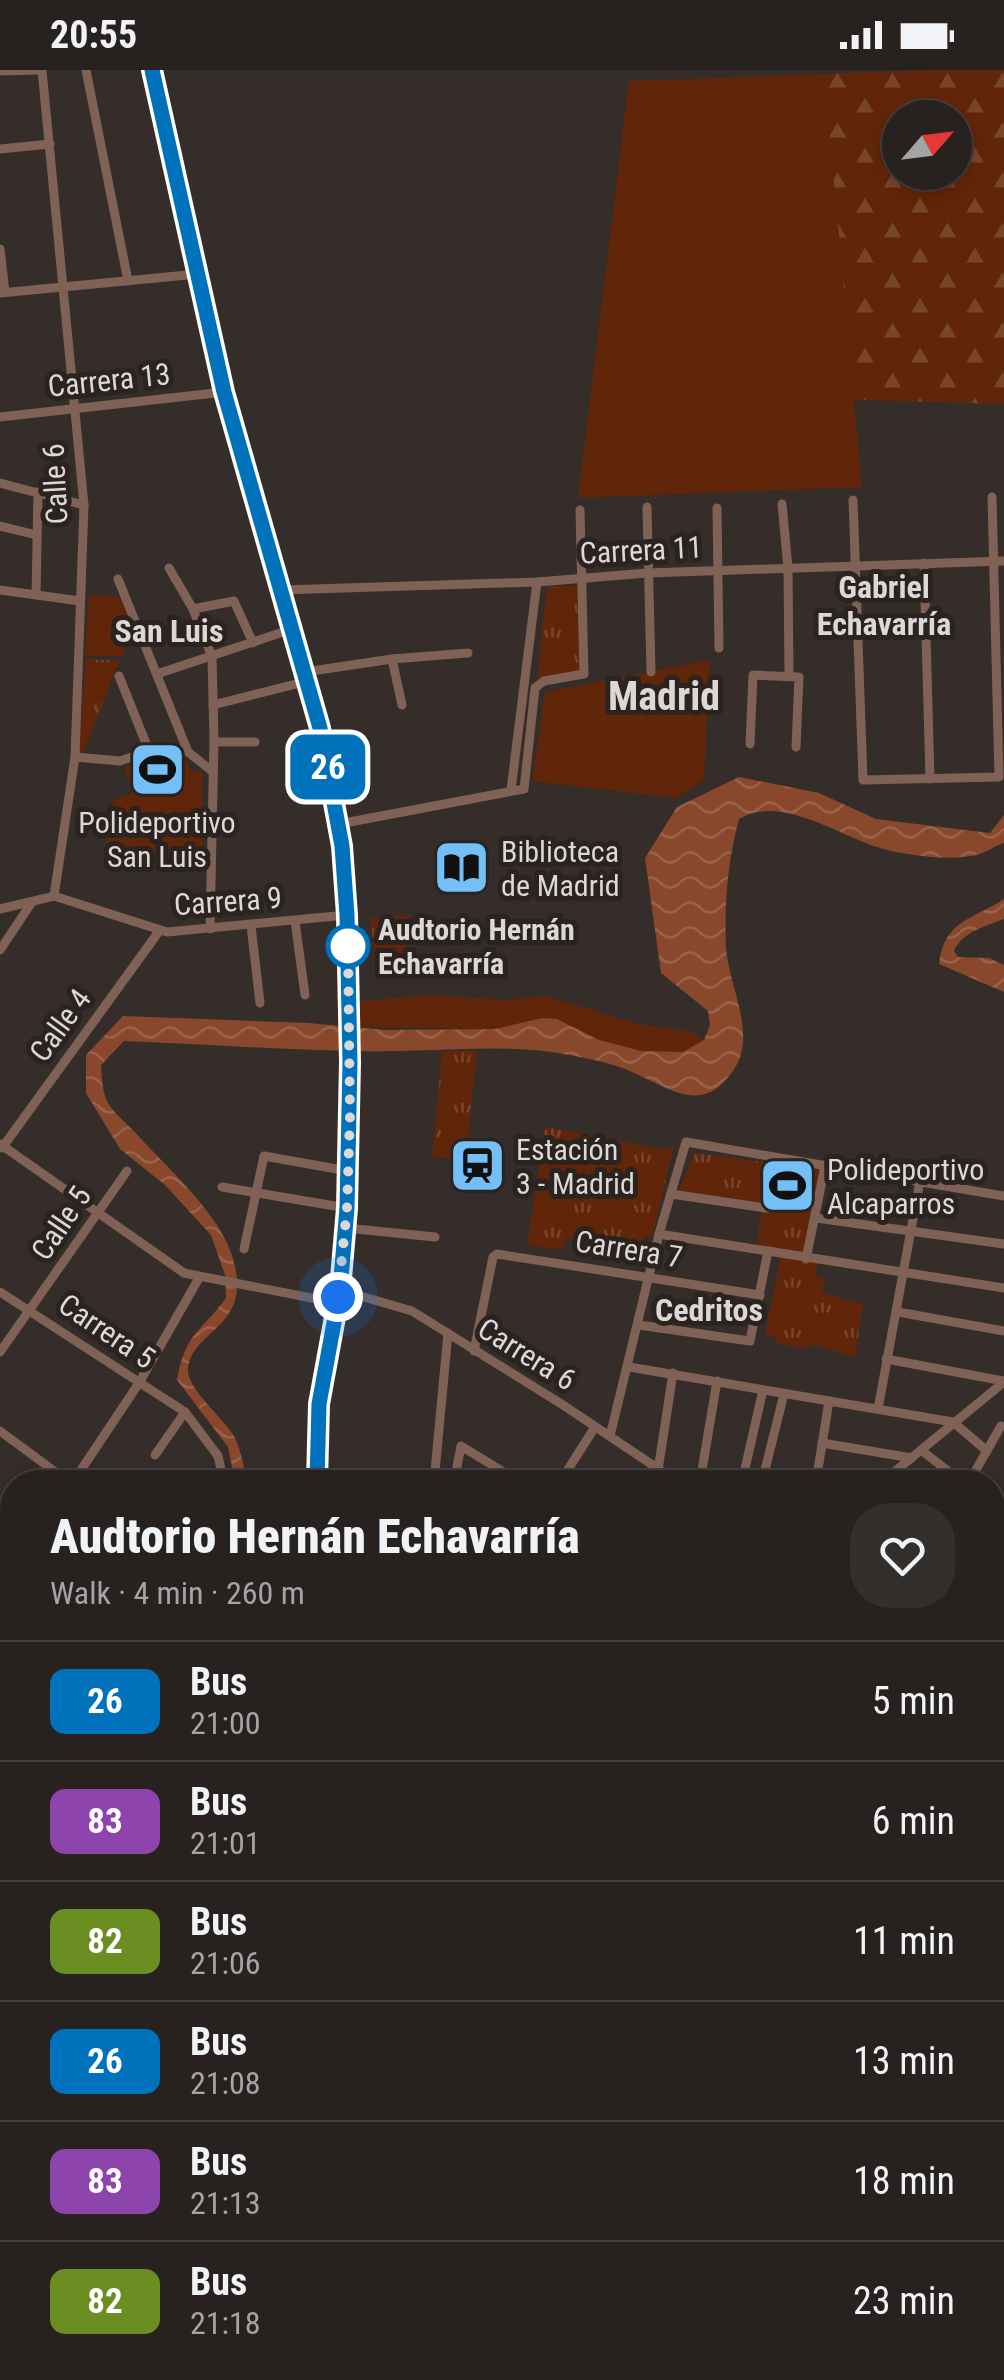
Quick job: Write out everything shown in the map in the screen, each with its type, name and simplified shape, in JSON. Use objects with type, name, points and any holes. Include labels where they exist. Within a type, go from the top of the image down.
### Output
[{"type":"main road","points":[[152,70],[224,392],[306,677],[339,824],[350,1015],[347,1208],[338,1296],[319,1404],[317,1470]]},
{"type":"street","points":[[0,71],[41,70]]},
{"type":"street","name":"Calle 6","points":[[41,70],[84,505],[75,757],[54,896]]},
{"type":"street","points":[[86,70],[128,280]]},
{"type":"street","points":[[0,149],[50,144]]},
{"type":"street","points":[[0,249],[3,292],[198,274]]},
{"type":"street","name":"Carrera 13","points":[[0,418],[224,392]]},
{"type":"street","points":[[0,483],[84,505]]},
{"type":"street","points":[[36,595],[38,492]]},
{"type":"street","points":[[853,500],[863,780],[930,780],[999,777],[998,562],[992,497]]},
{"type":"street","points":[[782,504],[788,568],[788,676]]},
{"type":"street","points":[[647,507],[650,672]]},
{"type":"street","points":[[717,508],[719,648]]},
{"type":"street","points":[[339,824],[524,789],[535,688],[544,681],[584,674],[580,510]]},
{"type":"street","points":[[0,526],[38,534]]},
{"type":"street","name":"Carrera 11","points":[[281,590],[998,562]]},
{"type":"street","points":[[924,563],[930,780]]},
{"type":"street","points":[[168,568],[193,609],[212,657],[210,930]]},
{"type":"street","points":[[118,579],[188,752],[212,771]]},
{"type":"street","points":[[511,790],[536,582]]},
{"type":"street","points":[[0,590],[80,601]]},
{"type":"street","points":[[193,609],[234,601],[254,642]]},
{"type":"street","points":[[158,674],[292,628]]},
{"type":"street","points":[[213,705],[306,677],[392,659],[468,652]]},
{"type":"street","points":[[392,659],[402,704]]},
{"type":"street","points":[[750,744],[753,675],[788,676],[799,677],[796,747]]},
{"type":"street","points":[[75,757],[120,761],[149,751],[118,676]]},
{"type":"street","points":[[214,742],[256,742]]},
{"type":"street","points":[[0,910],[54,896]]},
{"type":"street","name":"Carrera 9","points":[[54,896],[167,932],[347,915]]},
{"type":"street","points":[[0,950],[32,902]]},
{"type":"street","points":[[295,921],[306,994]]},
{"type":"street","points":[[251,926],[260,1002]]},
{"type":"street","name":"Calle 4","points":[[1,1147],[160,930]]},
{"type":"street","points":[[610,1436],[659,1234],[686,1142],[1004,1196]]},
{"type":"street","name":"Carrera 6","points":[[1,1147],[184,1273],[243,1286],[338,1296],[412,1310],[658,1470]]},
{"type":"street","points":[[244,1249],[264,1156],[348,1171]]},
{"type":"street","points":[[806,1259],[824,1166]]},
{"type":"street","name":"Calle 5","points":[[0,1352],[127,1170]]},
{"type":"street","points":[[878,1409],[920,1180]]},
{"type":"street","points":[[222,1187],[347,1208]]},
{"type":"street","points":[[671,1194],[766,1208]]},
{"type":"street","points":[[816,1218],[1004,1244]]},
{"type":"street","points":[[346,1228],[435,1237]]},
{"type":"street","points":[[659,1234],[1004,1288]]},
{"type":"street","points":[[638,1324],[750,1341],[768,1251]]},
{"type":"street","name":"Carrera 7","points":[[474,1351],[493,1257],[506,1254],[760,1294]]},
{"type":"street","points":[[79,1470],[139,1383],[199,1278]]},
{"type":"street","name":"Carrera 5","points":[[0,1292],[185,1412]]},
{"type":"street","points":[[898,1312],[1004,1331]]},
{"type":"street","points":[[435,1470],[448,1333]]},
{"type":"street","points":[[886,1359],[1004,1382]]},
{"type":"street","points":[[629,1367],[953,1422],[987,1451]]},
{"type":"street","points":[[658,1470],[673,1373]]},
{"type":"street","points":[[702,1470],[717,1381]]},
{"type":"street","points":[[897,1470],[1004,1382]]},
{"type":"street","points":[[745,1470],[762,1390]]},
{"type":"street","points":[[765,1470],[784,1394]]},
{"type":"street","points":[[818,1470],[829,1400]]},
{"type":"street","points":[[155,1455],[185,1412],[218,1456],[221,1470]]},
{"type":"street","points":[[974,1470],[1001,1426]]},
{"type":"street","points":[[568,1470],[595,1427]]},
{"type":"street","points":[[0,1431],[54,1470]]},
{"type":"street","points":[[822,1443],[912,1458]]},
{"type":"street","points":[[456,1470],[461,1446],[500,1470]]},
{"type":"street","points":[[921,1450],[948,1470]]},
{"type":"green space","points":[[1004,70],[1004,404],[854,400],[824,74]]},
{"type":"green space","points":[[824,74],[862,487],[578,498],[629,81]]},
{"type":"green space","points":[[577,586],[580,675],[537,679],[547,587]]},
{"type":"green space","points":[[89,594],[131,599],[123,656],[85,655]]},
{"type":"green space","points":[[86,659],[119,661],[83,754],[79,753]]},
{"type":"green space","points":[[710,660],[704,780],[676,798],[532,781],[545,692]]},
{"type":"green space","points":[[179,745],[191,771],[202,772],[202,870],[161,869],[164,857],[143,849],[141,853],[124,848],[114,869],[103,867],[114,800],[133,792],[124,767]]},
{"type":"green space","points":[[410,915],[406,971],[375,966],[371,918]]},
{"type":"green space","points":[[434,995],[507,1000],[545,996],[638,1024],[689,1031],[704,1040],[683,1052],[641,1051],[599,1040],[556,1019],[542,1018],[495,1029],[358,1027],[360,1001]]},
{"type":"green space","points":[[442,1051],[477,1051],[466,1160],[432,1157]]},
{"type":"green space","points":[[545,1127],[663,1149],[674,1145],[652,1237],[645,1235],[641,1244],[630,1242],[617,1247],[566,1238],[563,1250],[527,1245]]},
{"type":"green space","points":[[694,1153],[822,1170],[805,1257],[756,1247],[762,1208],[678,1193]]},
{"type":"green space","points":[[781,1255],[818,1262],[814,1276],[824,1279],[822,1293],[863,1304],[855,1357],[813,1345],[802,1348],[777,1343],[775,1337],[765,1335]]},
{"type":"water","points":[[739,777],[819,793],[876,819],[990,833],[1004,815],[1004,843],[976,855],[934,857],[873,846],[814,821],[775,811],[756,812],[739,819],[726,898],[726,947],[743,1039],[736,1066],[711,1092],[684,1094],[601,1061],[534,1050],[330,1050],[124,1041],[101,1065],[103,1089],[111,1107],[201,1203],[230,1250],[237,1276],[236,1296],[221,1324],[192,1356],[188,1370],[200,1395],[235,1438],[244,1470],[233,1470],[228,1447],[177,1380],[189,1343],[226,1298],[225,1275],[211,1235],[165,1185],[120,1149],[86,1093],[86,1055],[123,1016],[385,1030],[495,1029],[542,1018],[557,1019],[599,1040],[641,1051],[683,1052],[704,1040],[710,1025],[708,1011],[661,973],[645,858],[677,807]]},
{"type":"water","points":[[1004,899],[1004,919],[969,934],[954,951],[958,957],[989,958],[1004,965],[1004,992],[939,964],[953,930]]},
{"type":"bus line","name":"26","points":[[152,70],[224,392],[320,728],[342,846],[350,1062],[347,1208],[340,1290],[317,1420],[317,1470]]},
{"type":"place","name":"Polideportivo San Luis","points":[[157,769]]},
{"type":"place","name":"Biblioteca de Madrid","points":[[462,868]]},
{"type":"place","name":"Audtorio Hernán Echavarría","points":[[348,946]]},
{"type":"place","name":"Estación 3 - Madrid","points":[[477,1166]]},
{"type":"place","name":"Polideportivo Alcaparros","points":[[788,1186]]},
{"type":"district","name":"Gabriel Echavarría","points":[[884,606]]},
{"type":"district","name":"San Luis","points":[[169,631]]},
{"type":"district","name":"Madrid","points":[[664,696]]},
{"type":"district","name":"Cedritos","points":[[709,1310]]},
{"type":"route","points":[[338,1297],[347,1208],[350,1115],[348,946]]}]
